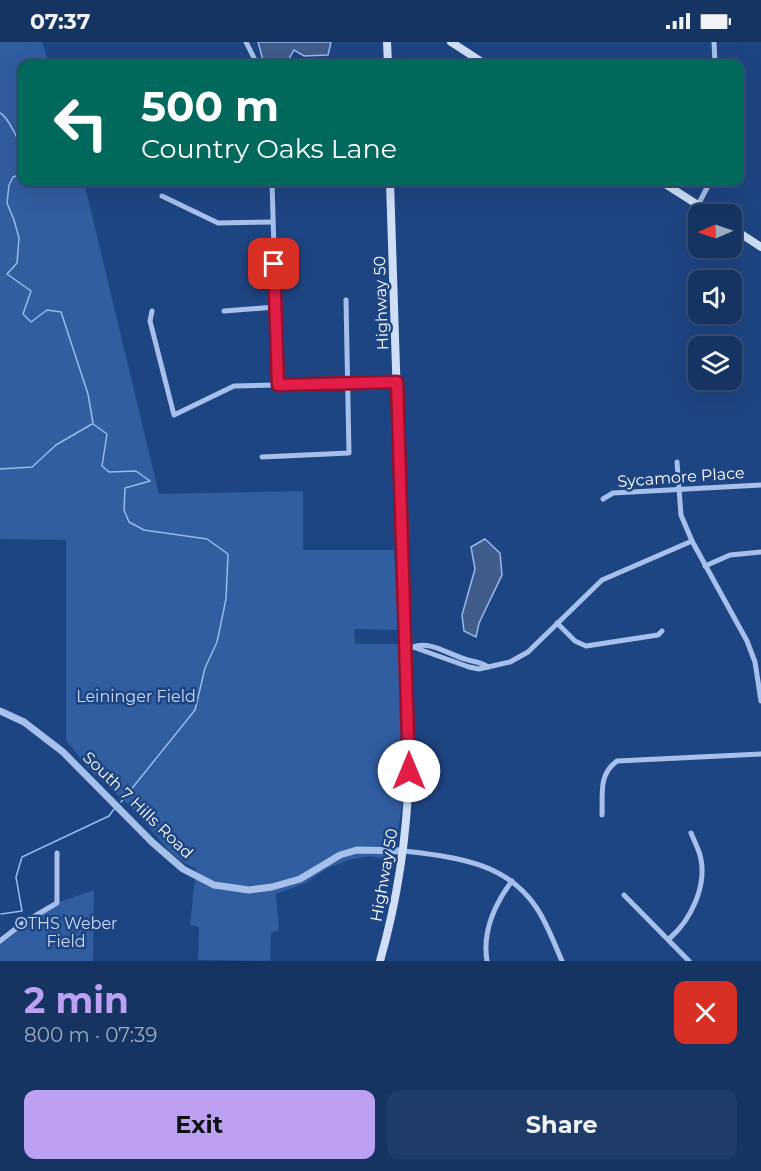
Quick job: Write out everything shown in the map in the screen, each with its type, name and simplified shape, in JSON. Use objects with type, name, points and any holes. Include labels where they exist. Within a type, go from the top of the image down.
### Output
[{"type":"main road","points":[[387,42],[388,60]]},
{"type":"main road","points":[[451,42],[462,45],[480,60]]},
{"type":"main road","name":"Highway 50","points":[[380,961],[396,897],[403,851],[409,771],[409,647],[390,186]]},
{"type":"main road","points":[[668,186],[696,204]]},
{"type":"main road","points":[[742,235],[761,247]]},
{"type":"street","points":[[246,42],[255,60]]},
{"type":"street","points":[[714,42],[715,60]]},
{"type":"street","points":[[272,186],[278,385]]},
{"type":"street","points":[[699,204],[708,186]]},
{"type":"street","points":[[162,196],[218,223],[273,222]]},
{"type":"street","points":[[262,457],[349,453],[346,300]]},
{"type":"street","points":[[224,311],[275,307]]},
{"type":"street","points":[[152,311],[150,321],[174,415],[234,386],[397,382]]},
{"type":"street","points":[[677,462],[681,515],[705,566],[747,641],[755,662],[761,701]]},
{"type":"street","name":"Sycamore Place","points":[[603,499],[613,493],[761,485]]},
{"type":"street","points":[[409,647],[469,668],[479,669],[510,662],[528,652],[602,580],[692,541]]},
{"type":"street","points":[[705,566],[730,555],[761,552]]},
{"type":"street","points":[[557,623],[575,641],[586,646],[658,635],[662,631]]},
{"type":"street","name":"South 7 Hills Road","points":[[0,711],[24,722],[63,752],[152,842],[183,869],[214,885],[249,890],[272,887],[300,879],[340,855],[357,850],[403,851]]},
{"type":"street","points":[[602,815],[604,774],[617,761],[761,754]]},
{"type":"street","points":[[669,939],[678,931],[692,910],[702,880],[700,855],[691,833]]},
{"type":"street","points":[[403,851],[482,864],[512,881],[535,905],[548,927],[562,961]]},
{"type":"street","points":[[0,940],[57,903],[57,853]]},
{"type":"street","points":[[487,961],[486,935],[491,916],[500,897],[512,881]]},
{"type":"street","points":[[624,895],[689,961]]},
{"type":"green space","name":"Leininger Field","points":[[0,42],[42,42],[48,60],[18,60],[18,186],[85,186],[159,494],[303,491],[303,550],[394,550],[398,630],[354,629],[355,644],[401,644],[400,681],[406,749],[405,787],[390,860],[369,856],[349,860],[326,869],[306,883],[276,894],[279,930],[271,933],[270,961],[198,960],[199,927],[190,925],[196,869],[170,852],[131,807],[88,768],[66,740],[66,540],[0,539]]},
{"type":"green space","name":"OTHS Weber Field","points":[[94,890],[93,961],[0,961],[0,941],[57,903]]},
{"type":"shaded area","points":[[258,42],[331,42],[328,55],[304,56],[294,50],[288,60],[263,60]]},
{"type":"shaded area","points":[[485,539],[500,553],[502,575],[479,623],[476,637],[464,631],[462,615],[475,569],[471,547]]},
{"type":"waterway","points":[[0,113],[9,123],[18,140]]},
{"type":"waterway","points":[[18,175],[13,177],[9,185],[7,203],[19,238],[17,263],[7,274],[31,291],[23,314],[31,322],[47,310],[61,312],[88,394],[93,423]]},
{"type":"waterway","points":[[0,469],[32,467],[56,445],[92,424]]},
{"type":"waterway","points":[[93,424],[107,434],[102,466],[109,472],[136,471],[150,481],[125,488],[124,510],[129,522],[144,530],[207,539],[228,554],[226,599],[217,642],[205,668],[195,710],[121,802]]},
{"type":"waterway","points":[[1,914],[22,911],[16,877],[22,857],[109,816],[114,809]]},
{"type":"route","points":[[274,264],[278,385],[397,382],[409,771]]}]
